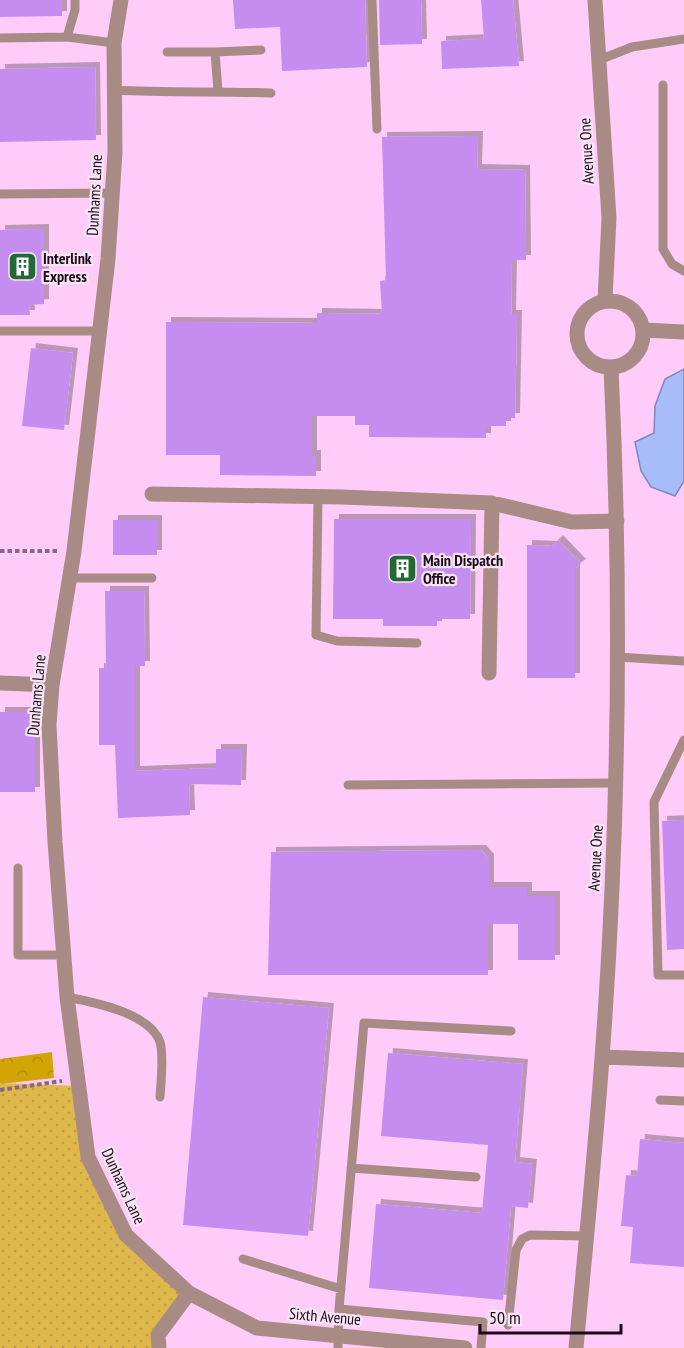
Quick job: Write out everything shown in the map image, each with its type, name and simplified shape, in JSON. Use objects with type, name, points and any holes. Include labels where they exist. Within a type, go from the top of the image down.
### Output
[{"type":"street","name":"Dunhams Lane","points":[[121,0],[114,43],[115,152],[108,259],[70,578],[52,685],[49,725],[55,842],[67,997],[88,1156],[126,1235],[189,1293]]},
{"type":"street","name":"Avenue One","points":[[595,0],[609,218],[605,300]]},
{"type":"street","points":[[605,300],[619,301],[631,307],[639,317],[644,330],[642,344],[635,356],[625,364],[611,368],[598,366],[587,359],[579,348],[576,335],[578,323],[584,312],[593,304],[605,300]]},
{"type":"street","points":[[644,330],[684,332]]},
{"type":"street","name":"Avenue One","points":[[576,1348],[602,1057],[616,783],[617,521],[611,368]]},
{"type":"street","points":[[152,494],[318,496],[492,503],[572,522],[617,521]]},
{"type":"street","points":[[489,673],[492,503]]},
{"type":"street","points":[[0,683],[52,685]]},
{"type":"street","points":[[602,1057],[684,1060]]},
{"type":"street","points":[[159,1348],[158,1335],[189,1293]]},
{"type":"street","name":"Sixth Avenue","points":[[189,1293],[257,1328],[339,1341],[465,1348]]},
{"type":"lane","points":[[67,37],[75,10],[75,0]]},
{"type":"lane","points":[[372,0],[377,129]]},
{"type":"lane","points":[[0,38],[67,37],[114,43]]},
{"type":"lane","points":[[599,60],[632,47],[684,39]]},
{"type":"lane","points":[[167,52],[261,50]]},
{"type":"lane","points":[[214,52],[218,92]]},
{"type":"lane","points":[[663,85],[663,249],[672,264],[684,271]]},
{"type":"lane","points":[[114,90],[172,93],[271,93]]},
{"type":"lane","points":[[0,194],[113,193]]},
{"type":"lane","points":[[0,331],[100,331]]},
{"type":"lane","points":[[318,496],[316,635],[337,641],[417,643]]},
{"type":"lane","points":[[70,578],[152,578]]},
{"type":"lane","points":[[617,657],[684,661]]},
{"type":"lane","points":[[684,741],[654,802],[658,975],[684,975]]},
{"type":"lane","points":[[348,785],[616,783]]},
{"type":"lane","points":[[18,868],[18,955],[64,955]]},
{"type":"lane","points":[[67,997],[94,1002],[120,1011],[141,1021],[157,1035],[161,1044],[160,1097]]},
{"type":"lane","points":[[339,1341],[340,1289],[364,1023],[511,1031]]},
{"type":"lane","points":[[660,1100],[684,1101]]},
{"type":"lane","points":[[351,1168],[476,1178]]},
{"type":"lane","points":[[508,1325],[516,1250],[522,1239],[530,1235],[586,1236]]},
{"type":"lane","points":[[243,1259],[340,1289]]},
{"type":"lane","points":[[339,1309],[483,1322],[481,1348]]},
{"type":"path","points":[[0,551],[37,551]]},
{"type":"path","points":[[0,1090],[77,1079]]},
{"type":"green space","points":[[52,1052],[54,1078],[0,1084],[0,1059]]},
{"type":"shaded area","points":[[0,1083],[78,1086],[88,1157],[126,1235],[189,1293],[159,1348],[0,1348]]},
{"type":"water","points":[[684,369],[684,481],[675,496],[651,487],[641,471],[635,442],[654,433],[655,406],[665,379]]},
{"type":"building","points":[[0,0],[62,0],[62,16],[0,17]]},
{"type":"building","points":[[233,0],[365,0],[367,67],[282,71],[280,27],[235,29]]},
{"type":"building","points":[[379,0],[421,0],[422,44],[380,45]]},
{"type":"building","points":[[481,0],[513,0],[519,66],[442,69],[441,41],[484,39]]},
{"type":"building","points":[[95,67],[96,140],[0,142],[0,69]]},
{"type":"building","points":[[478,136],[477,169],[525,170],[526,260],[512,260],[511,315],[517,315],[515,418],[506,418],[506,426],[486,426],[486,438],[369,437],[369,425],[355,425],[355,416],[312,416],[312,455],[316,455],[316,476],[220,475],[220,455],[166,455],[166,322],[317,323],[317,313],[382,314],[380,281],[386,280],[382,137]]},
{"type":"building","name":"Interlink Express","points":[[44,229],[44,304],[29,305],[30,315],[0,315],[0,230]]},
{"type":"building","points":[[31,348],[73,353],[64,430],[22,426]]},
{"type":"building","name":"Main Dispatch Office","points":[[334,519],[471,519],[470,619],[437,619],[437,626],[383,626],[383,619],[333,619]]},
{"type":"building","points":[[113,520],[157,520],[157,555],[113,555]]},
{"type":"building","points":[[558,540],[581,564],[575,568],[575,678],[527,678],[527,545],[552,546]]},
{"type":"building","points":[[105,591],[144,591],[145,666],[135,666],[135,771],[216,768],[216,749],[242,749],[241,785],[189,784],[190,815],[118,818],[115,745],[99,745],[99,668],[106,668]]},
{"type":"building","points":[[0,712],[35,712],[35,792],[0,792]]},
{"type":"building","points":[[684,820],[684,949],[667,950],[662,821]]},
{"type":"building","points":[[481,850],[489,859],[489,887],[527,887],[527,896],[555,896],[555,960],[518,960],[518,924],[488,924],[488,975],[268,975],[271,852]]},
{"type":"building","points":[[203,997],[329,1008],[308,1236],[183,1225]]},
{"type":"building","points":[[388,1053],[523,1064],[515,1162],[532,1164],[528,1208],[511,1206],[503,1300],[369,1288],[376,1204],[482,1213],[488,1145],[381,1136]]},
{"type":"building","points":[[640,1139],[684,1143],[684,1267],[630,1263],[633,1227],[621,1226],[626,1175],[637,1176]]},
{"type":"place","name":"Interlink Express","points":[[22,267]]},
{"type":"place","name":"Main Dispatch Office","points":[[402,569]]}]
